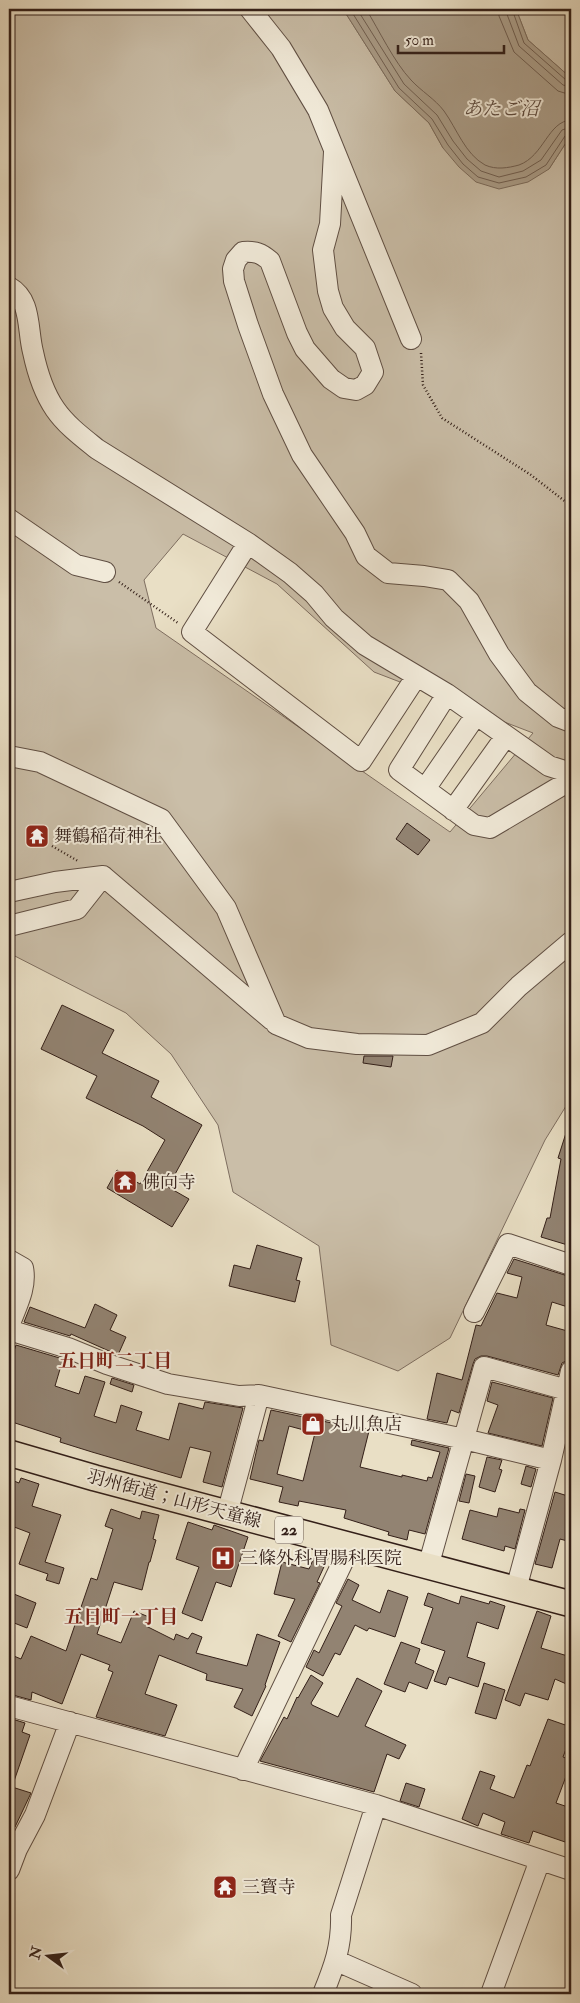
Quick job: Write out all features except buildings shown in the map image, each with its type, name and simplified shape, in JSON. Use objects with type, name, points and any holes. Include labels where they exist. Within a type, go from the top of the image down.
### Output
[{"type":"main road","name":"羽州街道；山形天童線","points":[[9,1453],[226,1514],[571,1604]]},
{"type":"street","points":[[250,9],[281,48],[318,110],[416,346]]},
{"type":"street","points":[[334,152],[330,224],[323,250],[328,291],[333,308],[345,328],[365,348],[374,372],[366,385],[356,390],[344,388],[331,379],[305,350],[270,261],[262,254],[243,252],[236,260],[233,269],[234,280],[273,394],[302,455],[355,533],[366,556],[388,573],[448,580],[469,601],[499,654],[527,692],[558,717],[571,722]]},
{"type":"street","points":[[9,287],[18,292],[26,306],[33,352],[42,381],[55,409],[75,431],[97,449],[248,542],[290,573],[314,594],[334,618],[365,645],[447,694],[549,766],[571,773]]},
{"type":"street","points":[[9,519],[76,565],[105,572]]},
{"type":"street","points":[[248,542],[192,632],[361,761],[416,676]]},
{"type":"street","points":[[447,694],[399,770],[474,825],[490,828],[571,780]]},
{"type":"street","points":[[425,789],[476,715]]},
{"type":"street","points":[[453,810],[506,736]]},
{"type":"street","points":[[9,756],[40,762],[161,819],[226,908],[276,1024]]},
{"type":"street","points":[[9,926],[77,909],[103,876]]},
{"type":"street","points":[[9,892],[55,882],[103,876],[276,1024],[309,1038],[356,1044],[428,1045],[482,1023],[520,986],[571,942]]},
{"type":"street","points":[[474,1312],[508,1244],[571,1265]]},
{"type":"street","points":[[9,1260],[23,1268],[25,1277],[24,1288],[9,1328],[168,1384],[239,1396],[259,1395],[464,1439],[551,1460]]},
{"type":"street","points":[[428,1567],[484,1367],[570,1382],[516,1589]]},
{"type":"street","points":[[226,1514],[259,1395]]},
{"type":"street","points":[[243,1770],[350,1547]]},
{"type":"street","points":[[9,1706],[376,1805],[571,1870]]},
{"type":"street","points":[[9,1870],[13,1848],[35,1815],[70,1722]]},
{"type":"street","points":[[323,1994],[337,1961],[342,1932],[341,1915],[376,1805]]},
{"type":"street","points":[[491,1994],[540,1860]]},
{"type":"street","points":[[337,1961],[412,1994]]},
{"type":"path","points":[[416,346],[423,385],[442,418],[531,475],[571,506]]},
{"type":"path","points":[[105,572],[192,632]]},
{"type":"shaded area","points":[[9,9],[343,9],[395,91],[429,123],[443,148],[549,169],[571,135],[571,1098],[545,1140],[450,1338],[398,1371],[331,1345],[319,1246],[233,1192],[218,1125],[171,1054],[126,1013],[9,953]],"holes":[[[183,534],[277,584],[374,672],[533,733],[450,832],[156,628],[144,580]]]},
{"type":"shaded area","points":[[516,9],[571,9],[571,78],[528,40]]},
{"type":"water","name":"あたご沼","points":[[343,9],[516,9],[528,40],[571,78],[571,135],[549,169],[528,182],[499,189],[476,182],[459,167],[443,148],[429,123],[395,91]]},
{"type":"place","name":"舞鶴稲荷神社","points":[[37,836]]},
{"type":"place","name":"佛向寺","points":[[125,1182]]},
{"type":"place","name":"丸川魚店","points":[[313,1424]]},
{"type":"place","name":"三條外科胃腸科医院","points":[[223,1558]]},
{"type":"place","name":"三寳寺","points":[[225,1887]]},
{"type":"district","name":"五日町二丁目","points":[[115,1361]]},
{"type":"district","name":"五日町一丁目","points":[[121,1617]]}]
